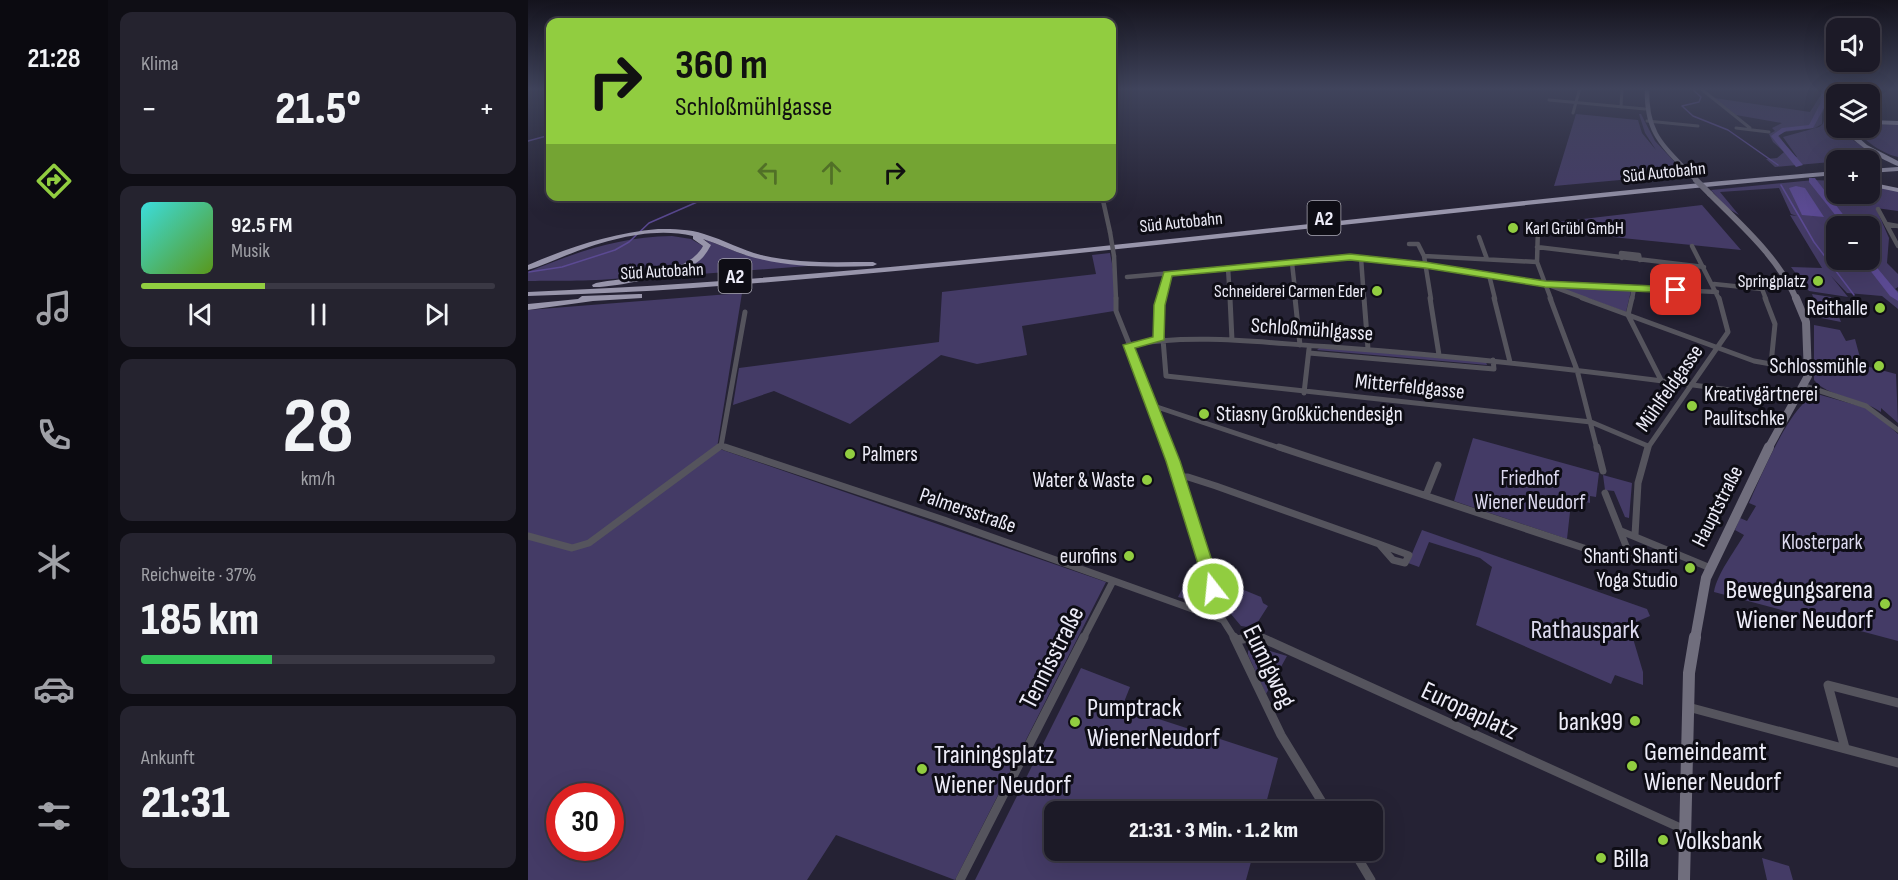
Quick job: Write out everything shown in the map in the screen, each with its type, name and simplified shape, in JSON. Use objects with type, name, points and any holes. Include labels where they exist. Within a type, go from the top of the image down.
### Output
[{"type":"highway","points":[[1854,138],[1887,157]]},
{"type":"highway","points":[[1859,138],[1898,164]]},
{"type":"highway","points":[[1880,166],[1898,164]]},
{"type":"highway","name":"Süd Autobahn","points":[[528,287],[597,285],[873,264],[1826,169]]},
{"type":"highway","name":"Süd Autobahn","points":[[528,294],[690,286],[910,268],[1826,174]]},
{"type":"highway","points":[[1787,177],[1826,179]]},
{"type":"highway","points":[[1880,182],[1898,182]]},
{"type":"highway","points":[[1880,185],[1898,190]]},
{"type":"highway","points":[[528,269],[587,245],[643,233],[678,231],[702,235],[744,253],[773,260],[873,264]]},
{"type":"highway","points":[[597,285],[680,268],[693,262],[706,250],[707,245],[697,237],[643,233]]},
{"type":"highway","points":[[528,301],[777,286],[910,268]]},
{"type":"highway","points":[[528,307],[602,298]]},
{"type":"street","points":[[1652,129],[1663,146],[1751,235],[1789,281],[1799,303],[1808,333],[1808,376],[1805,386],[1871,407],[1883,414],[1898,430]]},
{"type":"street","points":[[1755,129],[1769,132]]},
{"type":"street","points":[[1103,201],[1114,256],[1116,311],[1154,406],[1213,589],[1201,612]]},
{"type":"street","points":[[1878,208],[1898,246]]},
{"type":"street","points":[[1886,224],[1898,226]]},
{"type":"street","points":[[1538,227],[1537,262],[1577,370],[1603,471]]},
{"type":"street","points":[[1478,237],[1487,259]]},
{"type":"street","points":[[1409,244],[1418,243],[1424,256],[1439,356]]},
{"type":"street","name":"Mühlfeldgasse","points":[[1635,535],[1638,483],[1648,446],[1728,332],[1714,284],[1692,246]]},
{"type":"street","points":[[1537,248],[1704,267]]},
{"type":"street","points":[[1424,256],[1537,262]]},
{"type":"street","points":[[1362,258],[1368,349]]},
{"type":"street","points":[[1127,277],[1362,258],[1425,265],[1545,284],[1717,292]]},
{"type":"street","points":[[1292,263],[1300,345]]},
{"type":"street","points":[[1227,268],[1232,340]]},
{"type":"street","points":[[1161,340],[1160,305],[1167,274]]},
{"type":"street","points":[[1489,275],[1510,362]]},
{"type":"street","points":[[1545,284],[1771,364],[1775,324],[1762,289],[1714,284]]},
{"type":"street","points":[[1634,288],[1628,315],[1661,380]]},
{"type":"street","points":[[528,537],[572,549],[589,543],[721,446],[745,312]]},
{"type":"street","name":"Schloßmühlgasse","points":[[1128,345],[1161,340],[1232,340],[1309,344],[1493,360],[1794,399]]},
{"type":"street","name":"Mitterfeldgasse","points":[[1161,340],[1166,376],[1296,388],[1304,393],[1591,422],[1648,446]]},
{"type":"street","points":[[1304,393],[1309,344]]},
{"type":"street","name":"Schloßmühlgasse","points":[[1309,353],[1494,369],[1493,360]]},
{"type":"street","name":"Hauptstraße","points":[[1684,880],[1688,707],[1694,635],[1708,567],[1794,399],[1805,386]]},
{"type":"street","points":[[1154,406],[1623,561],[1630,556],[1605,493]]},
{"type":"street","name":"Palmersstraße","points":[[721,446],[944,520],[1201,612]]},
{"type":"street","points":[[1426,495],[1438,465]]},
{"type":"street","points":[[1178,477],[1200,480],[1379,544]]},
{"type":"street","points":[[1621,531],[1708,567]]},
{"type":"street","name":"Tennisstraße","points":[[960,880],[1113,581]]},
{"type":"street","name":"Eumigweg","points":[[1201,612],[1223,620],[1236,640],[1281,735],[1321,801]]},
{"type":"street","name":"Europaplatz","points":[[1236,640],[1259,637],[1684,830]]},
{"type":"street","points":[[1845,748],[1828,685],[1898,703]]},
{"type":"street","points":[[1688,707],[1898,763]]},
{"type":"street","points":[[1360,861],[1371,880]]},
{"type":"green space","points":[[1571,129],[1641,129],[1656,150],[1644,129],[1649,129],[1655,141],[1686,174],[1554,186]]},
{"type":"green space","points":[[1773,129],[1807,129],[1777,133],[1793,156],[1797,157],[1783,137],[1812,129],[1826,129],[1826,138],[1852,138],[1870,150],[1826,150],[1826,162],[1775,167],[1766,159],[1777,158],[1784,152],[1773,142],[1769,134],[1775,131]]},
{"type":"green space","points":[[1880,129],[1898,129],[1898,157],[1875,147],[1865,139],[1880,138]]},
{"type":"green space","points":[[1826,181],[1826,204],[1880,204],[1880,187],[1898,191],[1898,211],[1876,208],[1879,216],[1826,216],[1826,270],[1880,270],[1880,217],[1889,238],[1887,263],[1898,274],[1898,287],[1895,289],[1898,291],[1898,309],[1882,296],[1847,293],[1831,276],[1848,297],[1809,291],[1791,267],[1822,268],[1790,215],[1797,216],[1791,214],[1779,188],[1720,192],[1739,215],[1727,208],[1711,190]]},
{"type":"green space","points":[[1702,205],[1741,250],[1612,237],[1532,225]]},
{"type":"green space","points":[[672,236],[691,239],[703,246],[692,259],[674,268],[650,274],[596,280],[528,281],[528,272],[581,252],[634,239]]},
{"type":"green space","points":[[704,239],[742,254],[777,262],[821,265],[646,278],[683,267],[700,258],[710,244]]},
{"type":"green space","points":[[1110,253],[1116,285],[1114,311],[1022,326],[1027,355],[977,364],[941,355],[850,424],[774,391],[733,405],[739,368],[939,342],[942,292],[1096,274],[1092,255]]},
{"type":"green space","points":[[1561,286],[1631,291],[1626,312],[1560,288]]},
{"type":"green space","points":[[742,293],[717,448],[1106,582],[955,880],[836,835],[807,880],[528,880],[528,310]]},
{"type":"green space","points":[[1812,294],[1831,297],[1841,322],[1821,318]]},
{"type":"green space","points":[[1814,325],[1840,330],[1846,341],[1855,339],[1862,365],[1896,374],[1898,423],[1881,408],[1881,412],[1836,394],[1814,380]]},
{"type":"green space","points":[[1320,347],[1486,362],[1487,365],[1317,350]]},
{"type":"green space","name":"Klosterpark","points":[[1817,394],[1870,409],[1898,434],[1898,641],[1714,592],[1722,571],[1744,535],[1735,530],[1740,518],[1747,521],[1756,506],[1749,503],[1769,459],[1797,411],[1807,400]]},
{"type":"green space","name":"Friedhof Wiener Neudorf","points":[[1473,438],[1599,473],[1596,497],[1590,496],[1590,503],[1566,497],[1566,502],[1571,503],[1567,539],[1454,501]]},
{"type":"green space","points":[[1603,475],[1632,483],[1629,518],[1625,517],[1614,491],[1605,490]]},
{"type":"green space","name":"Rathauspark","points":[[1422,530],[1647,609],[1650,616],[1629,625],[1643,672],[1643,685],[1615,675],[1611,684],[1476,625],[1492,567],[1480,558],[1429,542],[1419,567],[1408,563]]},
{"type":"green space","points":[[1189,575],[1202,580],[1200,587],[1195,586],[1192,593],[1197,595],[1189,600],[1178,597]]},
{"type":"green space","points":[[1222,581],[1261,597],[1263,603],[1268,606],[1254,628],[1241,626],[1220,605]]},
{"type":"green space","points":[[1253,646],[1287,656],[1266,694],[1248,655],[1248,651]]},
{"type":"green space","points":[[1081,668],[1130,687],[1122,707],[1278,758],[1267,801],[1044,801],[1044,861],[1251,861],[1246,880],[975,880]]},
{"type":"green space","points":[[1762,858],[1789,866],[1793,880],[1767,880]]},
{"type":"shaded area","points":[[1796,186],[1805,188],[1824,217],[1802,215],[1789,188]]},
{"type":"waterway","points":[[1726,129],[1778,165]]},
{"type":"waterway","points":[[1784,129],[1774,136],[1799,165]]},
{"type":"waterway","points":[[528,141],[546,136]]},
{"type":"waterway","points":[[1812,180],[1840,216]]},
{"type":"waterway","points":[[1781,185],[1814,242],[1854,295]]},
{"type":"waterway","points":[[529,272],[562,267],[615,250],[629,242],[649,223],[700,201]]},
{"type":"waterway","points":[[1876,270],[1898,298]]},
{"type":"place","name":"Karl Grübl GmbH","points":[[1513,228]]},
{"type":"place","name":"Springplatz","points":[[1818,281]]},
{"type":"place","name":"Schneiderei Carmen Eder","points":[[1377,291]]},
{"type":"place","name":"Reithalle","points":[[1880,308]]},
{"type":"place","name":"Schlossmühle","points":[[1879,366]]},
{"type":"place","name":"Kreativgärtnerei Paulitschke","points":[[1692,406]]},
{"type":"place","name":"Stiasny Großküchendesign","points":[[1204,414]]},
{"type":"place","name":"Palmers","points":[[850,454]]},
{"type":"place","name":"Water & Waste","points":[[1147,480]]},
{"type":"place","name":"eurofins","points":[[1129,556]]},
{"type":"place","name":"Shanti Shanti Yoga Studio","points":[[1690,568]]},
{"type":"place","name":"Bewegungsarena Wiener Neudorf","points":[[1885,604]]},
{"type":"place","name":"bank99","points":[[1635,721]]},
{"type":"place","name":"Pumptrack WienerNeudorf","points":[[1075,722]]},
{"type":"place","name":"Gemeindeamt Wiener Neudorf","points":[[1632,766]]},
{"type":"place","name":"Trainingsplatz Wiener Neudorf","points":[[922,769]]},
{"type":"place","name":"Volksbank","points":[[1663,840]]},
{"type":"place","name":"Billa","points":[[1601,858]]},
{"type":"route","points":[[1213,589],[1154,406],[1128,345],[1158,340],[1160,305],[1167,274],[1350,257],[1425,265],[1545,284],[1676,290]]}]
